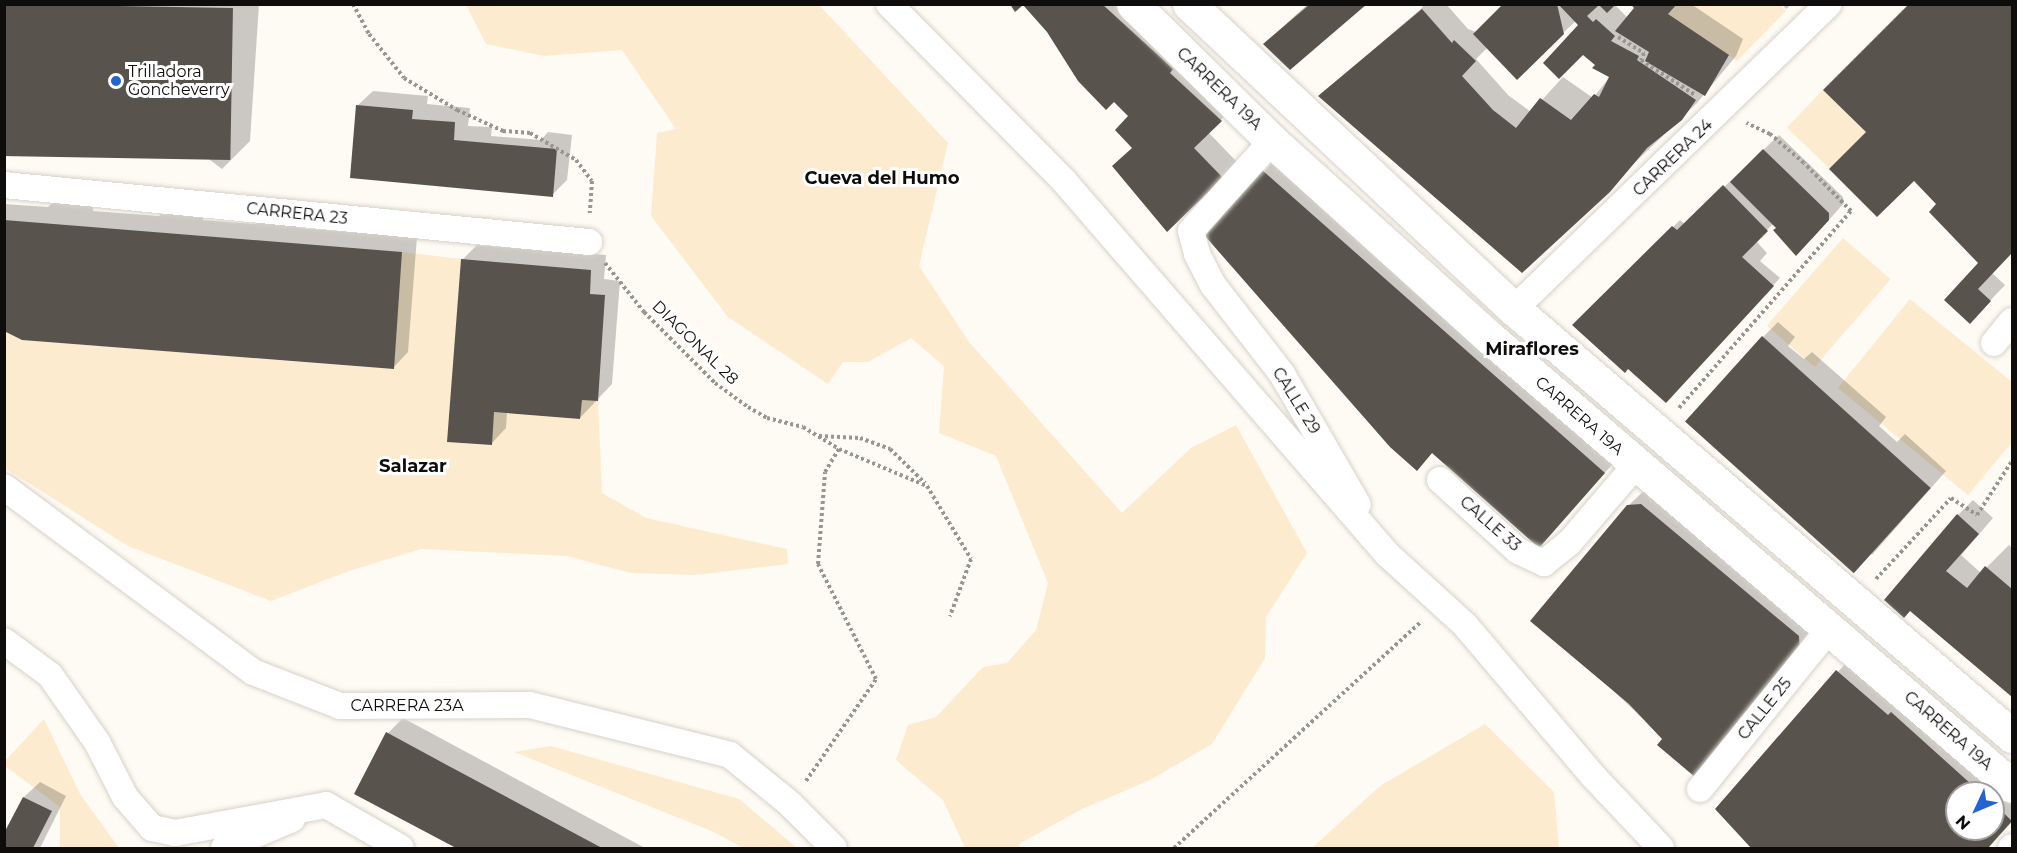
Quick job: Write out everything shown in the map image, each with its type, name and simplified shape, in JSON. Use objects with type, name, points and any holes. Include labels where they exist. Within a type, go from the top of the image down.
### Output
[{"type":"main road","name":"CARRERA 19A","points":[[1133,4],[1272,141],[1635,466],[2013,786]]},
{"type":"main road","points":[[1188,4],[1514,309],[2013,736]]},
{"type":"street","points":[[889,4],[1064,181],[1387,554],[1465,625],[1661,849]]},
{"type":"street","name":"CARRERA 24","points":[[1514,309],[1722,112],[1829,4]]},
{"type":"street","name":"CALLE 29","points":[[1272,141],[1191,231],[1197,254],[1213,285],[1282,374],[1387,554]]},
{"type":"street","name":"CARRERA 23","points":[[4,185],[589,242]]},
{"type":"street","points":[[1994,343],[2013,321]]},
{"type":"street","name":"CALLE 33","points":[[1440,480],[1518,551],[1544,563],[1569,543],[1635,466]]},
{"type":"street","name":"CARRERA 23A","points":[[4,488],[263,676],[340,706],[530,705],[730,755],[790,804],[834,849]]},
{"type":"street","name":"CALLE 25","points":[[1700,789],[1829,629]]},
{"type":"street","points":[[4,641],[50,675],[97,742],[125,797],[152,828],[175,833],[326,805],[401,849]]},
{"type":"street","points":[[224,849],[326,805]]},
{"type":"path","points":[[353,4],[369,34],[404,78],[457,111],[503,131],[530,133],[576,160],[592,181],[589,242]]},
{"type":"path","points":[[1618,37],[1644,53],[1641,60],[1722,112],[1770,134],[1851,211],[1682,404],[1660,435]]},
{"type":"path","name":"DIAGONAL 28","points":[[589,242],[644,312],[715,383],[767,418],[803,427],[839,449],[927,486]]},
{"type":"path","points":[[818,436],[860,438],[890,449],[927,486],[971,559],[950,616]]},
{"type":"path","points":[[790,804],[876,679],[818,564],[825,472],[839,449]]},
{"type":"path","points":[[1853,601],[1951,498],[1977,515],[2013,461]]},
{"type":"path","points":[[1174,849],[1442,603]]},
{"type":"shaded area","points":[[1677,4],[1780,5],[1786,11],[1737,61],[1668,14]]},
{"type":"shaded area","points":[[466,5],[819,5],[948,143],[919,266],[969,342],[1122,513],[1191,448],[1236,425],[1307,553],[1266,617],[1265,658],[1212,744],[1150,780],[1082,809],[1019,844],[1021,848],[965,848],[943,800],[896,760],[908,725],[936,717],[983,667],[1007,663],[1036,630],[1048,583],[996,456],[939,433],[944,366],[911,338],[868,362],[843,362],[828,384],[728,317],[651,216],[657,133],[676,129],[622,50],[544,56],[486,44]]},
{"type":"shaded area","points":[[1823,90],[1866,132],[1830,169],[1787,127]]},
{"type":"shaded area","points":[[1843,238],[1891,279],[1814,367],[1767,326]]},
{"type":"shaded area","points":[[402,252],[461,259],[448,442],[491,445],[494,412],[580,419],[582,400],[598,401],[602,493],[646,518],[787,549],[788,564],[695,575],[631,573],[567,556],[421,549],[349,571],[271,601],[128,546],[5,468],[4,331],[22,340],[393,369]]},
{"type":"shaded area","points":[[1910,299],[2012,382],[2012,442],[1968,495],[1838,388]]},
{"type":"shaded area","points":[[44,719],[80,794],[119,848],[60,848],[60,807],[5,766],[5,761]]},
{"type":"shaded area","points":[[1485,724],[1554,792],[1559,848],[1312,848],[1380,786]]},
{"type":"shaded area","points":[[551,746],[739,799],[797,848],[743,848],[714,832],[514,752]]},
{"type":"building","name":"Trilladora Goncheverry","points":[[4,4],[233,8],[230,160],[4,156]]},
{"type":"building","points":[[1010,4],[1102,4],[1173,69],[1170,73],[1222,121],[1194,148],[1223,178],[1167,232],[1112,166],[1132,148],[1115,130],[1128,116],[1114,102],[1106,110],[1078,81],[1047,32],[1023,5],[1015,12]]},
{"type":"building","points":[[1310,4],[1367,4],[1290,70],[1263,44]]},
{"type":"building","points":[[1503,4],[1557,4],[1564,34],[1517,80],[1473,34]]},
{"type":"building","points":[[1558,4],[1616,4],[1607,13],[1599,5],[1587,16],[1593,22],[1596,19],[1615,36],[1611,41],[1639,56],[1637,60],[1696,100],[1682,120],[1647,148],[1610,192],[1522,273],[1318,96],[1422,9],[1452,43],[1454,40],[1476,61],[1462,76],[1493,110],[1516,128],[1540,98],[1571,120],[1594,94],[1599,97],[1609,77],[1592,68],[1595,65],[1583,55],[1559,79],[1543,63],[1578,25]]},
{"type":"building","points":[[1631,4],[1677,4],[1668,14],[1729,55],[1705,96],[1645,61],[1649,52],[1615,31],[1634,8]]},
{"type":"building","points":[[1909,4],[2012,4],[2012,253],[1978,289],[1991,301],[1970,324],[1944,300],[1978,263],[1929,212],[1936,204],[1914,181],[1877,217],[1829,169],[1866,132],[1823,90]]},
{"type":"building","points":[[356,105],[413,110],[412,119],[455,122],[454,140],[557,149],[553,197],[350,178]]},
{"type":"building","points":[[1763,149],[1829,213],[1829,220],[1796,256],[1773,230],[1776,228],[1730,182]]},
{"type":"building","points":[[1262,170],[1605,473],[1539,548],[1432,453],[1417,471],[1390,447],[1205,236]]},
{"type":"building","points":[[1723,185],[1768,231],[1742,257],[1774,286],[1666,403],[1628,369],[1625,373],[1572,325],[1672,226],[1677,230]]},
{"type":"building","points":[[4,220],[402,252],[394,369],[22,340],[4,331]]},
{"type":"building","points":[[461,259],[591,270],[590,294],[605,295],[598,401],[582,400],[580,419],[494,412],[492,445],[447,442]]},
{"type":"building","points":[[1762,336],[1931,488],[1854,573],[1685,421]]},
{"type":"building","points":[[1641,504],[1799,636],[1800,651],[1695,777],[1657,745],[1662,739],[1629,704],[1530,621],[1627,505]]},
{"type":"building","points":[[1957,514],[1979,534],[1946,571],[1967,588],[1985,566],[2012,589],[2012,697],[1910,611],[1904,618],[1884,600]]},
{"type":"building","points":[[1836,670],[1888,715],[1891,712],[1968,781],[1945,781],[1945,841],[1994,841],[1988,848],[1751,848],[1715,809]]},
{"type":"building","points":[[386,732],[602,848],[456,848],[354,794]]},
{"type":"building","points":[[23,797],[52,811],[33,848],[4,848],[4,833]]},
{"type":"building","points":[[2005,814],[2012,821],[2005,829]]},
{"type":"place","name":"Trilladora Goncheverry","points":[[116,81]]},
{"type":"district","name":"Cueva del Humo","points":[[882,178]]},
{"type":"district","name":"Miraflores","points":[[1532,349]]},
{"type":"district","name":"Salazar","points":[[413,466]]}]
